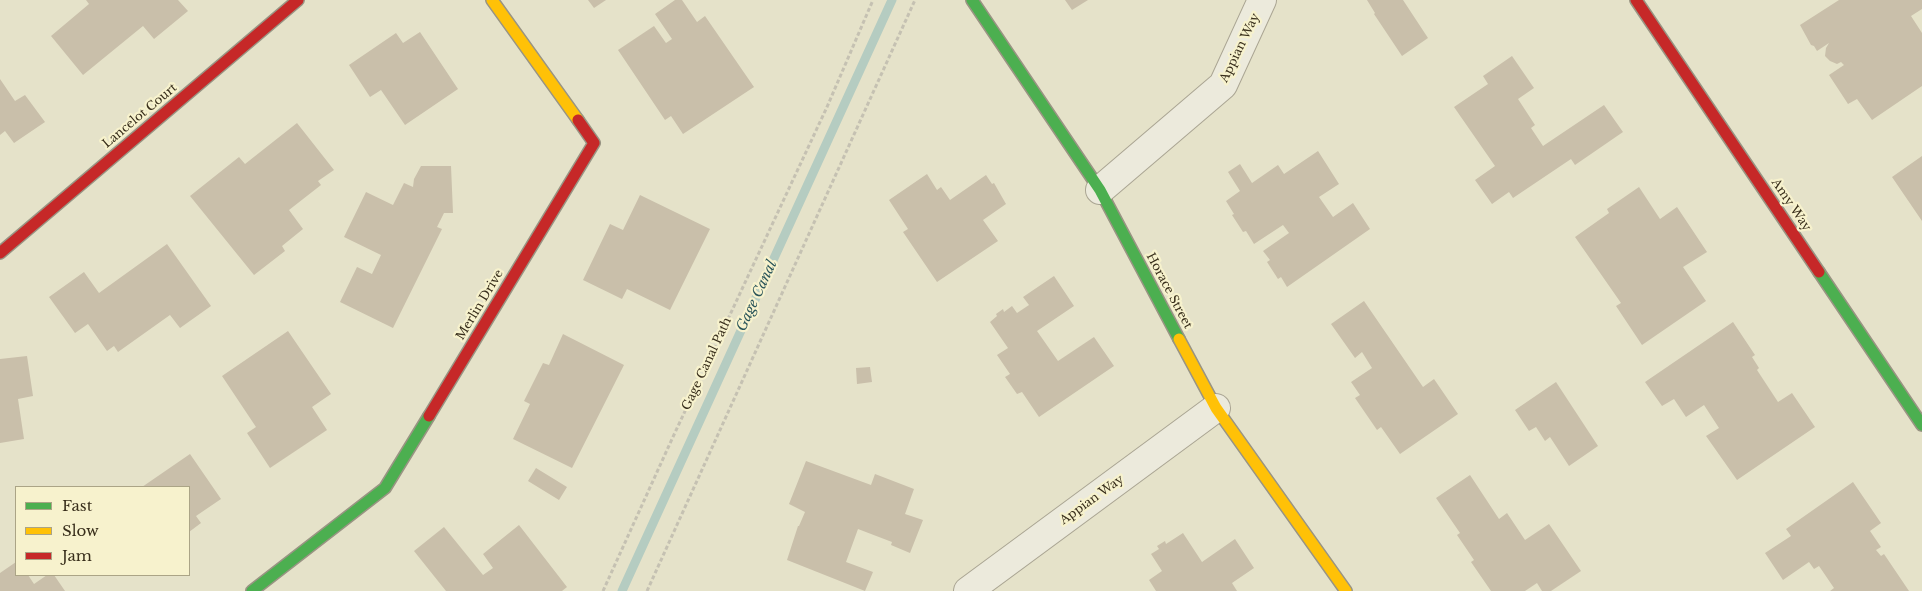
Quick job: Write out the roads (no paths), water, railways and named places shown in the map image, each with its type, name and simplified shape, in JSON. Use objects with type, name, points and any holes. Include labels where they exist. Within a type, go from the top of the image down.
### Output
[{"type":"street","name":"Lancelot Court","points":[[0,253],[298,0]]},
{"type":"street","name":"Merlin Drive","points":[[252,591],[385,488],[594,143],[492,0]]},
{"type":"street","name":"Horace Street","points":[[972,0],[1100,190],[1216,408],[1346,591]]},
{"type":"street","name":"Appian Way","points":[[1100,190],[1223,85],[1262,0]]},
{"type":"street","name":"Amy Way","points":[[1636,0],[1922,425]]},
{"type":"street","name":"Appian Way","points":[[968,591],[1216,408]]},
{"type":"waterway","name":"Gage Canal","points":[[622,591],[892,0]]}]
